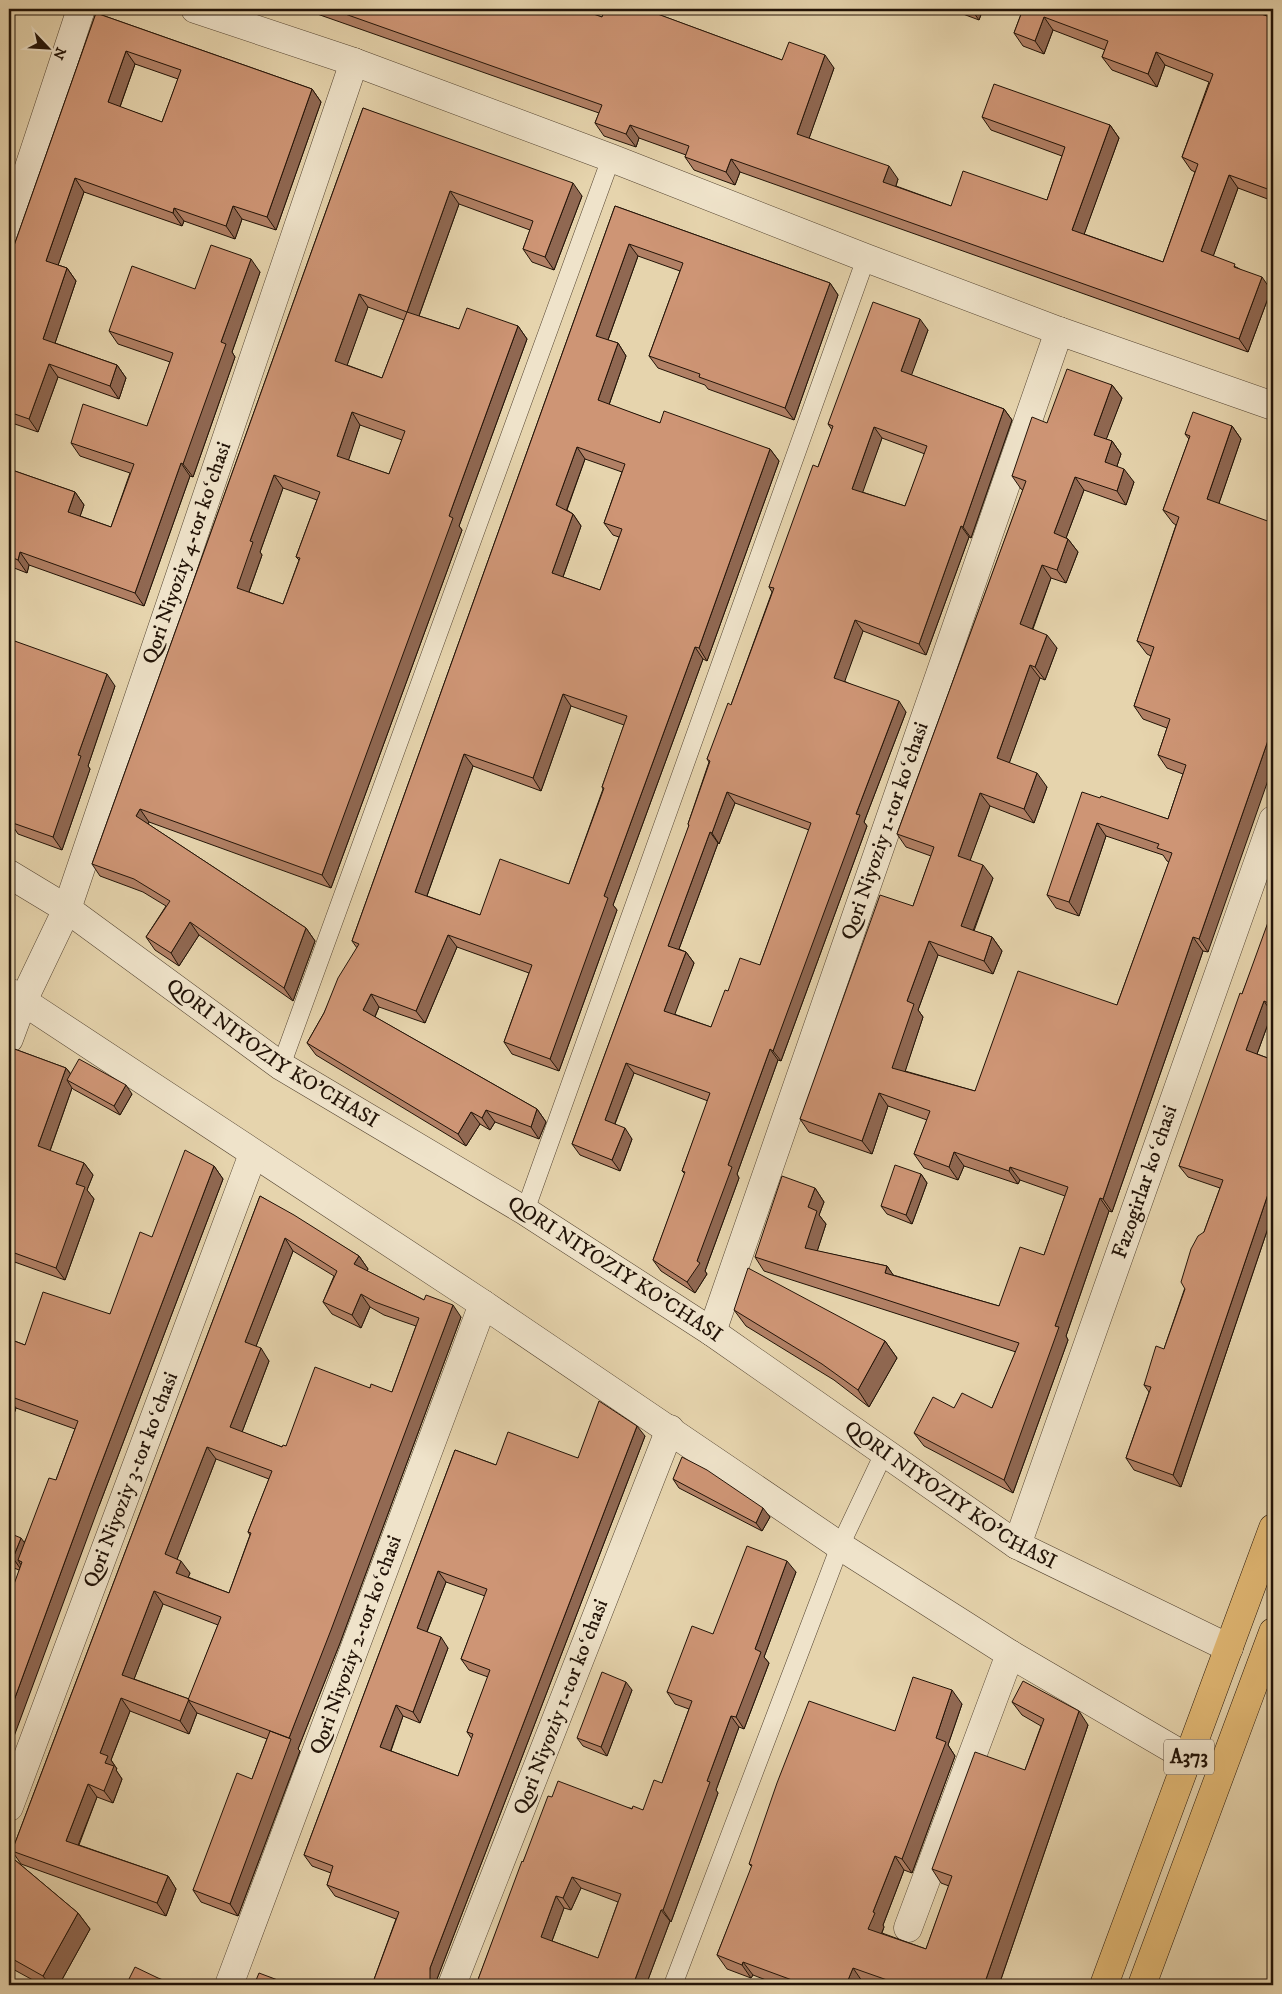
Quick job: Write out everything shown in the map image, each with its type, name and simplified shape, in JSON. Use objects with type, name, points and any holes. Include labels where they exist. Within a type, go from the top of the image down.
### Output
[{"type":"highway","name":"A373","points":[[1104,1985],[1273,1528]]},
{"type":"highway","name":"A373","points":[[1142,1985],[1273,1632]]},
{"type":"street","points":[[9,228],[82,9]]},
{"type":"street","points":[[195,9],[354,62],[612,158],[866,258],[1059,331],[1273,406]]},
{"type":"street","name":"Qori Niyoziy 4-tor koʻchasi","points":[[9,1039],[16,997],[67,909],[354,62]]},
{"type":"street","name":"Qori Niyoziy 1-tor koʻchasi","points":[[712,1332],[1059,331]]},
{"type":"street","name":"Fazogirlar koʻchasi","points":[[1017,1545],[1273,820]]},
{"type":"street","name":"QORI NIYOZIY KO'CHASI","points":[[9,874],[67,909],[281,1066],[525,1211],[712,1332],[1017,1545],[1229,1648]]},
{"type":"street","points":[[16,997],[483,1304],[840,1546],[1010,1654],[1188,1758]]},
{"type":"street","name":"Qori Niyoziy 3-tor koʻchasi","points":[[9,1807],[253,1154]]},
{"type":"street","name":"Qori Niyoziy 2-tor koʻchasi","points":[[229,1985],[483,1304]]},
{"type":"street","name":"Qori Niyoziy 1-tor koʻchasi","points":[[452,1985],[670,1429]]},
{"type":"street","points":[[908,1928],[1010,1654]]},
{"type":"lane","points":[[281,1066],[612,158]]},
{"type":"lane","points":[[525,1211],[866,258]]},
{"type":"lane","points":[[673,1985],[840,1546],[884,1453]]},
{"type":"building","points":[[331,9],[579,9],[602,17],[605,9],[644,9],[782,60],[789,42],[825,55],[797,134],[889,166],[883,182],[951,206],[963,171],[1047,200],[1065,147],[982,117],[994,84],[1110,125],[1072,230],[1163,262],[1198,164],[1182,157],[1213,74],[1156,52],[1148,74],[1102,57],[1108,41],[1044,17],[1035,41],[1014,33],[1023,9],[1246,9],[1273,18],[1273,191],[1229,175],[1201,251],[1235,264],[1234,267],[1262,277],[1239,339],[731,159],[726,172],[685,157],[689,146],[630,125],[626,134],[595,123],[602,105]]},
{"type":"building","points":[[96,13],[312,89],[267,217],[233,206],[226,226],[174,208],[173,213],[75,178],[46,261],[67,268],[43,339],[117,365],[110,386],[49,364],[29,419],[9,412],[9,260]],"holes":[[[126,51],[181,70],[162,122],[108,102]]]},
{"type":"building","points":[[363,108],[573,183],[545,257],[523,249],[533,221],[450,191],[407,312],[459,329],[467,308],[518,326],[449,516],[453,518],[322,875],[140,809],[136,816],[306,928],[284,988],[190,922],[171,953],[146,937],[170,901],[134,879],[92,864]],"holes":[[[359,294],[407,312],[382,378],[335,361]],[[352,412],[405,431],[389,474],[337,456]],[[274,475],[320,492],[296,557],[300,558],[283,604],[237,588],[253,542],[250,541]]]},
{"type":"building","points":[[615,206],[830,283],[785,408],[699,377],[700,374],[649,356],[683,263],[629,244],[596,336],[618,343],[598,400],[660,423],[664,411],[770,449],[699,648],[695,647],[604,896],[608,898],[550,1059],[504,1042],[532,965],[448,935],[416,1011],[371,994],[363,1010],[537,1109],[531,1127],[486,1110],[482,1118],[471,1112],[458,1134],[307,1043],[324,1013],[338,978],[359,944],[352,941]],"holes":[[[577,447],[625,464],[604,523],[622,529],[600,590],[552,573],[573,514],[556,505]],[[563,694],[627,716],[602,787],[604,788],[569,884],[500,859],[480,915],[415,892],[464,754],[533,778]]]},
{"type":"building","points":[[211,245],[251,259],[221,342],[226,344],[135,593],[20,552],[18,560],[9,556],[9,469],[75,492],[68,512],[111,527],[134,464],[71,443],[83,404],[147,426],[173,353],[109,331],[132,266],[195,289]]},
{"type":"building","points":[[873,302],[920,319],[901,371],[1004,409],[963,527],[961,526],[919,644],[855,620],[834,678],[899,701],[856,814],[860,815],[773,1051],[770,1049],[728,1165],[732,1167],[697,1261],[700,1263],[687,1282],[653,1260],[685,1172],[682,1171],[710,1093],[626,1063],[605,1120],[625,1128],[612,1160],[572,1144],[689,825],[710,761],[707,759],[728,703],[731,705],[774,588],[769,587],[813,465],[818,467],[833,426],[828,424]],"holes":[[[874,427],[927,446],[905,506],[852,489]],[[727,792],[811,823],[760,965],[740,958],[728,991],[725,990],[711,1027],[664,1011],[686,952],[668,946],[710,832],[712,833]]]},
{"type":"building","points":[[1067,369],[1112,385],[1094,435],[1112,441],[1105,462],[1124,469],[1117,491],[1075,477],[1054,533],[1068,539],[1057,570],[1042,565],[1020,624],[1047,635],[1035,667],[1030,665],[997,758],[1037,773],[1024,809],[980,793],[958,856],[983,865],[961,926],[992,937],[984,961],[929,941],[907,1001],[914,1004],[892,1068],[975,1091],[1018,971],[1117,1005],[1172,853],[1157,848],[1159,844],[1097,823],[1069,902],[1047,895],[1082,792],[1100,798],[1101,796],[1168,819],[1186,765],[1158,755],[1170,719],[1134,706],[1154,647],[1137,641],[1179,517],[1163,510],[1190,436],[1185,434],[1193,412],[1232,426],[1207,499],[1273,523],[1273,726],[1199,939],[1193,937],[1103,1199],[1100,1198],[1055,1326],[1059,1327],[1004,1480],[914,1433],[933,1397],[954,1408],[962,1393],[992,1408],[1019,1343],[755,1257],[782,1176],[815,1188],[808,1207],[817,1211],[805,1248],[887,1266],[885,1273],[999,1306],[1020,1247],[1044,1255],[1068,1187],[1010,1167],[1009,1171],[954,1152],[949,1167],[914,1154],[930,1111],[879,1093],[862,1141],[800,1119],[880,895],[913,906],[934,847],[897,834],[1026,481],[1012,476],[1032,417],[1047,423]]},
{"type":"building","points":[[9,639],[107,674],[78,755],[81,756],[53,837],[10,822],[14,809],[9,807]]},
{"type":"building","points":[[1271,914],[1273,915],[1273,1005],[1264,1001],[1246,1050],[1273,1060],[1273,1188],[1271,1195],[1268,1194],[1173,1475],[1126,1458],[1151,1387],[1144,1385],[1156,1346],[1164,1349],[1185,1289],[1181,1282],[1191,1249],[1198,1236],[1204,1232],[1223,1180],[1179,1166],[1240,993],[1242,994]]},
{"type":"building","points":[[9,1047],[66,1068],[38,1146],[84,1163],[76,1184],[85,1187],[56,1268],[9,1251]]},
{"type":"building","points":[[79,1059],[126,1085],[114,1106],[67,1080]]},
{"type":"building","points":[[185,1150],[214,1166],[90,1493],[9,1714],[9,1598],[22,1562],[18,1560],[49,1478],[56,1480],[78,1421],[9,1396],[9,1339],[25,1345],[43,1292],[110,1314],[140,1232],[152,1237]]},
{"type":"building","points":[[895,1165],[921,1174],[906,1215],[881,1206]]},
{"type":"building","points":[[260,1196],[359,1256],[354,1264],[424,1300],[426,1295],[453,1305],[289,1738],[189,1700],[180,1721],[121,1698],[100,1753],[108,1756],[105,1763],[114,1766],[104,1791],[88,1784],[66,1841],[168,1876],[157,1903],[12,1851]],"holes":[[[285,1238],[337,1271],[323,1302],[352,1315],[361,1294],[375,1302],[419,1318],[392,1392],[371,1384],[370,1388],[315,1367],[286,1446],[283,1445],[282,1447],[230,1427],[261,1348],[245,1342]],[[207,1447],[272,1471],[248,1532],[251,1533],[229,1593],[176,1573],[181,1561],[165,1554]],[[154,1591],[221,1617],[188,1699],[122,1675]]]},
{"type":"building","points":[[748,1268],[885,1341],[858,1390],[822,1364],[734,1310]]},
{"type":"building","points":[[599,1401],[637,1426],[430,1968],[428,1985],[372,1985],[399,1912],[327,1885],[333,1866],[304,1855],[455,1450],[496,1465],[508,1432],[578,1458]],"holes":[[[438,1571],[487,1589],[461,1659],[490,1670],[467,1732],[473,1734],[458,1776],[380,1747],[396,1705],[413,1712],[441,1637],[417,1628]]]},
{"type":"building","points":[[682,1457],[707,1470],[763,1508],[756,1523],[673,1479]]},
{"type":"building","points":[[9,1533],[21,1538],[13,1558],[9,1557]]},
{"type":"building","points":[[747,1546],[787,1561],[755,1649],[761,1652],[736,1717],[731,1716],[707,1781],[710,1782],[633,1985],[476,1985],[548,1796],[552,1797],[558,1781],[632,1809],[633,1806],[643,1810],[654,1780],[662,1783],[692,1701],[667,1692],[692,1626],[713,1634]],"holes":[[[572,1877],[621,1894],[598,1958],[541,1937],[556,1896],[563,1898]]]},
{"type":"building","points":[[602,1672],[626,1682],[601,1747],[577,1738]]},
{"type":"building","points":[[913,1677],[952,1690],[936,1738],[946,1742],[902,1859],[895,1856],[868,1929],[926,1949],[952,1876],[932,1869],[975,1752],[1025,1770],[1044,1719],[1012,1702],[1023,1681],[1079,1711],[984,1985],[888,1985],[890,1981],[853,1968],[846,1985],[790,1985],[792,1980],[743,1962],[742,1965],[717,1955],[752,1865],[749,1864],[777,1783],[809,1701],[895,1731]]},
{"type":"building","points":[[270,1731],[291,1739],[230,1904],[193,1890],[237,1773],[252,1779]]},
{"type":"building","points":[[9,1855],[78,1913],[43,1976],[9,1957]]},
{"type":"building","points":[[135,1967],[158,1978],[176,1985],[126,1985]]},
{"type":"building","points":[[259,1973],[291,1985],[254,1985]]}]
